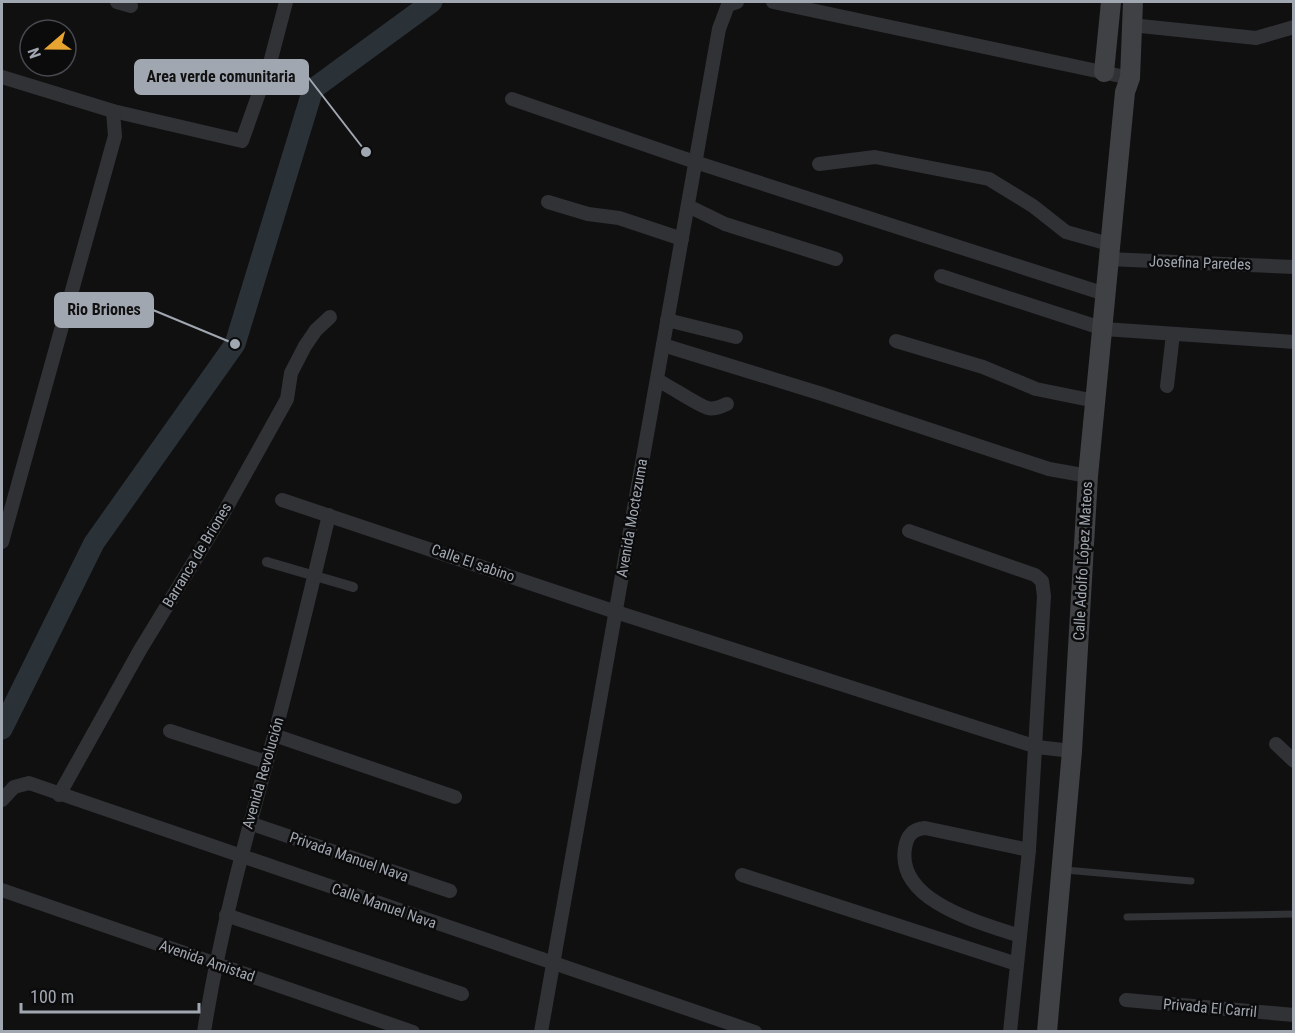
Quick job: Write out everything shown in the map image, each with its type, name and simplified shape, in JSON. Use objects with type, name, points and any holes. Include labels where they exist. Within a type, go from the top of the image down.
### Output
[{"type":"main road","points":[[1111,2],[1120,80]]},
{"type":"main road","name":"Calle Adolfo López Mateos","points":[[1047,1032],[1072,751],[1088,476],[1104,329],[1120,80],[1119,2]]},
{"type":"main road","name":"Calle Adolfo López Mateos","points":[[1120,80],[1131,25],[1133,2]]},
{"type":"street","points":[[117,2],[131,6]]},
{"type":"street","points":[[2,77],[113,111],[242,141],[271,59],[286,2]]},
{"type":"street","points":[[773,2],[1120,80]]},
{"type":"street","name":"Avenida Moctezuma","points":[[542,1032],[719,29],[733,3]]},
{"type":"street","points":[[1131,25],[1256,38],[1293,27]]},
{"type":"street","points":[[512,99],[695,162],[1105,294]]},
{"type":"street","points":[[2,542],[115,136],[113,111]]},
{"type":"street","name":"Josefina Paredes","points":[[819,164],[875,157],[989,179],[1034,206],[1066,232],[1108,251],[1293,267]]},
{"type":"street","points":[[548,202],[588,214],[619,218],[682,239]]},
{"type":"street","points":[[688,206],[725,224],[836,259]]},
{"type":"street","points":[[941,276],[1104,329],[1293,342]]},
{"type":"street","name":"Barranca de Briones","points":[[59,795],[140,650],[223,514],[287,399],[291,373],[305,346],[316,330],[330,317]]},
{"type":"street","points":[[667,320],[736,337]]},
{"type":"street","points":[[1167,386],[1173,334]]},
{"type":"street","points":[[896,341],[983,366],[1036,389],[1095,401]]},
{"type":"street","points":[[663,345],[822,394],[1049,469],[1088,476]]},
{"type":"street","points":[[657,380],[707,408],[727,404]]},
{"type":"street","name":"Calle El sabino","points":[[282,500],[616,612],[1037,747],[1072,751]]},
{"type":"street","name":"Avenida Revolución","points":[[204,1032],[214,964],[239,857],[274,735],[330,515]]},
{"type":"street","points":[[909,531],[1035,575],[1042,582],[1044,596],[1037,747],[1010,1032]]},
{"type":"street","points":[[267,562],[353,587]]},
{"type":"street","points":[[170,731],[266,762]]},
{"type":"street","points":[[274,735],[454,797]]},
{"type":"street","points":[[1276,744],[1293,761]]},
{"type":"street","name":"Calle Manuel Nava","points":[[2,800],[14,787],[29,783],[553,965],[755,1032]]},
{"type":"street","name":"Privada Manuel Nava","points":[[249,823],[450,891]]},
{"type":"street","points":[[1020,936],[939,905],[921,891],[909,874],[904,859],[905,846],[909,834],[915,829],[925,828],[1029,850]]},
{"type":"street","points":[[742,874],[1017,964]]},
{"type":"street","name":"Avenida Amistad","points":[[2,890],[413,1032]]},
{"type":"street","points":[[226,915],[462,994]]},
{"type":"street","name":"Privada El Carril","points":[[1126,1000],[1293,1015]]},
{"type":"lane","points":[[1062,870],[1191,881]]},
{"type":"lane","points":[[1127,917],[1293,914]]},
{"type":"waterway","points":[[2,729],[94,543],[235,344],[313,89],[432,2]]},
{"type":"place","name":"Area verde comunitaria","points":[[366,152]]},
{"type":"place","name":"Rio Briones","points":[[235,344]]}]
